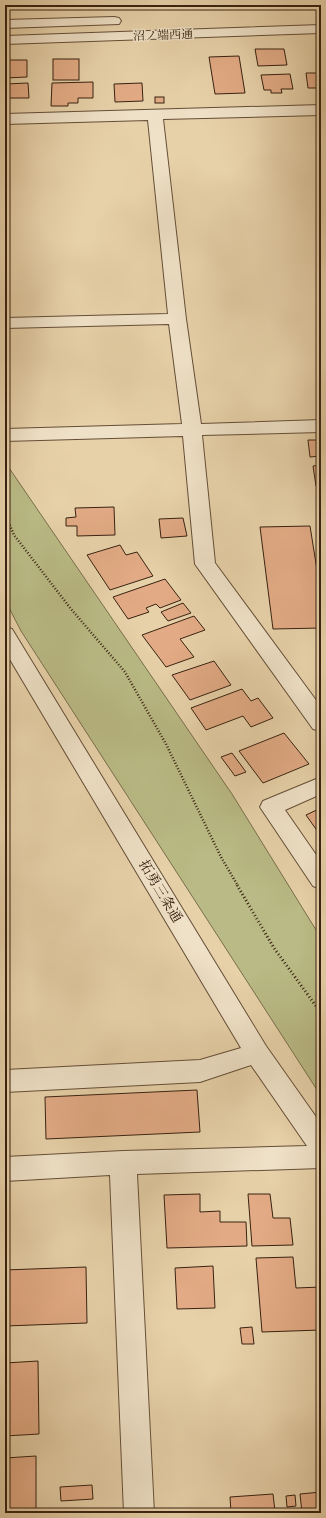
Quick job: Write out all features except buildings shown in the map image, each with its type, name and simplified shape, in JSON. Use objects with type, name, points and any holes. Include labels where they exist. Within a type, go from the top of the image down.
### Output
[{"type":"street","name":"沼ノ端西通","points":[[5,24],[131,20]]},
{"type":"street","name":"沼ノ端西通","points":[[5,40],[321,29]]},
{"type":"street","points":[[5,119],[321,110]]},
{"type":"street","points":[[155,115],[177,319],[192,429],[205,564],[321,723]]},
{"type":"street","points":[[5,323],[177,319]]},
{"type":"street","points":[[5,435],[321,426]]},
{"type":"street","name":"拓勇三条通","points":[[5,634],[82,759],[257,1053],[321,1145]]},
{"type":"street","points":[[321,785],[271,807],[321,880]]},
{"type":"street","points":[[5,1081],[200,1071],[257,1053]]},
{"type":"street","points":[[5,1169],[122,1163],[321,1157]]},
{"type":"street","points":[[122,1163],[139,1513]]},
{"type":"path","points":[[5,514],[14,535],[71,609],[125,672],[166,744],[221,857],[274,948],[321,1013]]},
{"type":"green space","points":[[5,462],[232,794],[321,938],[321,1096],[21,631],[5,600]]}]
